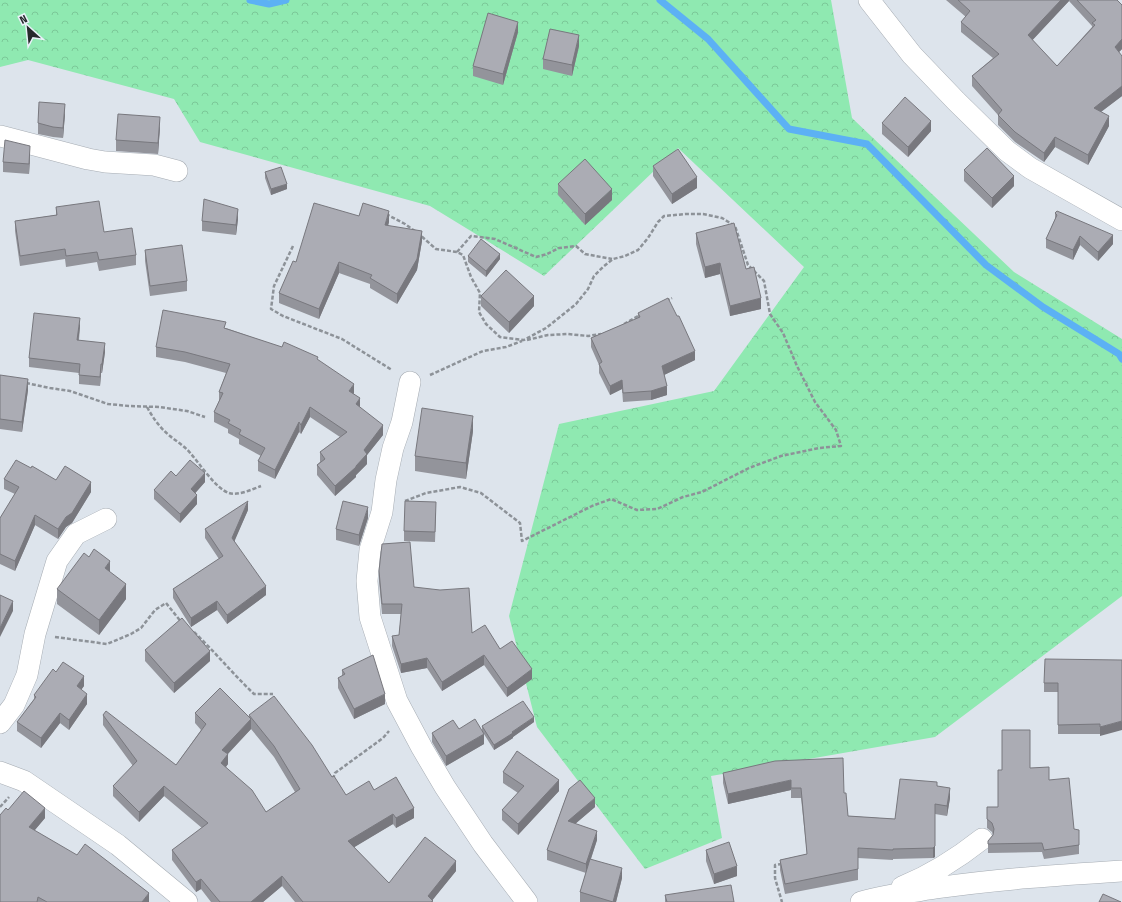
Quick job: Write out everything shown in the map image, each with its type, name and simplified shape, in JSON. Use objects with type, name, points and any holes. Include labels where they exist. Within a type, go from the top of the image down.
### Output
[{"type":"street","points":[[869,0],[912,56],[956,102],[1007,151],[1030,168],[1122,220]]},
{"type":"street","points":[[0,136],[88,159],[105,162],[154,165],[177,171]]},
{"type":"street","points":[[410,382],[402,422],[393,448],[386,480],[382,512],[370,550],[367,581],[370,617],[397,701],[441,780],[461,812],[527,902]]},
{"type":"street","points":[[0,723],[14,706],[27,675],[35,634],[57,561],[76,534],[106,519]]},
{"type":"street","points":[[0,772],[24,781],[118,845],[187,902]]},
{"type":"street","points":[[870,899],[912,883],[967,851],[982,839]]},
{"type":"street","points":[[870,899],[968,884],[1060,875],[1122,871]]},
{"type":"path","points":[[385,213],[405,224],[436,248],[457,252],[463,255],[471,277],[480,293],[479,312],[486,324],[500,337],[524,340],[568,334],[588,336],[603,334]]},
{"type":"path","points":[[293,246],[274,286],[271,309],[283,316],[342,339],[410,382],[420,380],[483,351],[506,347],[524,340],[546,328],[576,304],[588,289],[594,276],[603,266],[613,259],[625,256],[638,250],[664,216],[703,214],[722,218],[735,226],[748,266],[764,281],[770,314],[783,333],[815,402],[836,430],[841,446],[819,448],[781,456],[749,468],[702,492],[683,497],[657,509],[637,510],[611,499],[592,506],[522,541],[520,523],[480,493],[460,487],[426,493],[382,512]]},
{"type":"path","points":[[457,252],[471,236],[495,239],[536,257],[547,254],[559,248],[576,246],[585,254],[613,259]]},
{"type":"path","points":[[660,305],[672,298]]},
{"type":"path","points":[[624,324],[641,314]]},
{"type":"path","points":[[22,383],[70,390],[108,404],[187,411],[205,417]]},
{"type":"path","points":[[147,407],[152,417],[162,428],[191,454],[198,464],[223,490],[230,494],[261,486]]},
{"type":"path","points":[[35,634],[107,644],[141,628],[155,610],[166,603],[184,625]]},
{"type":"path","points":[[188,628],[223,661],[237,678],[254,694],[273,694]]},
{"type":"path","points":[[332,782],[335,773],[383,738],[396,721],[397,701]]},
{"type":"path","points":[[782,864],[775,865],[775,878],[782,902]]},
{"type":"green space","points":[[0,0],[831,0],[852,118],[1014,272],[1122,339],[1122,596],[935,737],[711,776],[722,838],[645,869],[537,727],[509,616],[559,424],[714,391],[804,267],[678,148],[544,276],[430,206],[200,142],[174,99],[28,60],[0,67]]},
{"type":"building","points":[[958,0],[1061,0],[1028,35],[1057,66],[1095,25],[1092,23],[1096,20],[1077,0],[1117,0],[1122,5],[1122,39],[1115,47],[1122,56],[1122,86],[1094,108],[1109,116],[1088,155],[1055,137],[1044,153],[1015,132],[998,115],[1002,110],[972,76],[999,54],[961,22],[970,11]]},
{"type":"building","points":[[488,13],[518,22],[503,74],[473,66]]},
{"type":"building","points":[[550,29],[579,35],[572,65],[543,59]]},
{"type":"building","points":[[905,97],[931,121],[908,147],[882,123]]},
{"type":"building","points":[[39,102],[65,104],[63,128],[38,123]]},
{"type":"building","points":[[118,114],[160,117],[158,143],[116,140]]},
{"type":"building","points":[[5,140],[30,146],[29,164],[3,162]]},
{"type":"building","points":[[987,148],[1014,176],[992,198],[964,170]]},
{"type":"building","points":[[678,149],[697,177],[672,194],[653,166]]},
{"type":"building","points":[[585,159],[612,189],[585,214],[558,184]]},
{"type":"building","points":[[281,167],[287,184],[271,189],[265,172]]},
{"type":"building","points":[[204,199],[238,209],[236,225],[202,221]]},
{"type":"building","points":[[99,201],[104,232],[132,228],[136,255],[99,260],[97,252],[66,256],[65,249],[20,256],[15,221],[57,215],[56,207]]},
{"type":"building","points":[[314,203],[359,216],[363,203],[389,211],[385,225],[422,231],[417,259],[397,294],[370,278],[372,275],[339,262],[319,309],[279,293],[293,261],[296,262]]},
{"type":"building","points":[[1057,211],[1113,235],[1098,252],[1080,236],[1073,250],[1046,239],[1057,215],[1055,213]]},
{"type":"building","points":[[734,223],[746,269],[754,267],[761,298],[730,306],[720,263],[705,267],[696,233]]},
{"type":"building","points":[[481,239],[500,254],[486,271],[468,256]]},
{"type":"building","points":[[182,245],[187,281],[150,286],[145,250]]},
{"type":"building","points":[[506,270],[534,296],[509,322],[481,296]]},
{"type":"building","points":[[668,298],[677,316],[679,316],[695,351],[662,366],[667,386],[651,391],[623,393],[622,380],[610,386],[599,364],[602,362],[591,338],[640,317],[638,313]]},
{"type":"building","points":[[163,310],[226,322],[224,328],[282,347],[284,342],[318,357],[317,359],[354,384],[349,391],[360,398],[356,404],[383,425],[364,450],[367,454],[356,467],[335,486],[317,465],[325,459],[320,452],[347,432],[310,407],[301,425],[299,422],[275,470],[258,461],[265,448],[239,434],[241,430],[228,423],[230,420],[214,412],[223,393],[219,392],[230,364],[185,352],[156,347]]},
{"type":"building","points":[[34,313],[80,318],[77,340],[105,343],[100,377],[79,375],[80,364],[29,358]]},
{"type":"building","points":[[0,375],[28,379],[22,422],[0,419]]},
{"type":"building","points":[[422,408],[473,416],[466,463],[415,456]]},
{"type":"building","points":[[16,460],[31,468],[32,466],[56,480],[65,466],[91,482],[72,513],[66,517],[58,529],[35,515],[15,561],[0,554],[0,518],[19,487],[4,479]]},
{"type":"building","points":[[190,460],[205,473],[191,489],[197,495],[180,514],[154,490],[171,471],[176,476]]},
{"type":"building","points":[[248,501],[232,538],[266,586],[227,615],[217,601],[191,618],[173,589],[223,556],[205,529]]},
{"type":"building","points":[[343,501],[368,507],[359,535],[336,529]]},
{"type":"building","points":[[405,501],[436,502],[435,532],[404,531]]},
{"type":"building","points":[[410,542],[414,587],[440,590],[469,588],[472,633],[485,625],[500,649],[512,641],[532,669],[507,688],[484,655],[442,682],[427,658],[401,664],[392,636],[399,635],[402,604],[382,604],[379,571],[382,544]]},
{"type":"building","points":[[94,549],[110,561],[105,568],[126,584],[99,620],[57,589],[84,553],[89,557]]},
{"type":"building","points":[[0,595],[13,601],[0,628]]},
{"type":"building","points":[[182,618],[210,651],[174,683],[145,650]]},
{"type":"building","points":[[373,655],[385,694],[354,709],[338,678],[345,674],[342,670]]},
{"type":"building","points":[[1045,659],[1122,660],[1122,721],[1100,727],[1100,724],[1058,725],[1058,683],[1044,683]]},
{"type":"building","points":[[63,662],[84,676],[77,686],[87,694],[69,720],[60,713],[41,738],[17,722],[36,697],[34,695],[53,669],[56,672]]},
{"type":"building","points":[[220,688],[251,719],[222,750],[228,754],[221,763],[252,790],[266,812],[300,789],[274,746],[249,715],[274,696],[312,745],[332,777],[334,776],[346,795],[369,781],[374,790],[396,777],[414,808],[396,818],[393,814],[348,841],[389,883],[425,837],[456,861],[428,896],[433,901],[303,902],[282,876],[251,902],[220,902],[201,879],[196,882],[172,850],[208,823],[164,786],[139,812],[113,786],[137,761],[103,715],[106,711],[176,765],[206,724],[195,713]]},
{"type":"building","points":[[523,701],[534,717],[494,745],[482,726]]},
{"type":"building","points":[[475,719],[484,734],[446,756],[432,733],[453,720],[459,729]]},
{"type":"building","points":[[1002,730],[1030,730],[1030,768],[1049,767],[1049,780],[1069,778],[1074,829],[1079,830],[1079,845],[1044,850],[1042,843],[988,844],[988,841],[993,835],[994,829],[992,823],[987,819],[987,807],[998,807],[998,770],[1002,770]]},
{"type":"building","points":[[517,751],[559,780],[518,824],[502,810],[524,786],[503,772]]},
{"type":"building","points":[[843,758],[844,793],[846,793],[848,816],[895,819],[900,779],[937,782],[937,786],[950,788],[947,806],[935,804],[935,846],[933,848],[893,850],[858,848],[858,869],[785,884],[780,860],[807,854],[801,788],[791,788],[791,780],[728,794],[723,773],[775,761]]},
{"type":"building","points":[[580,780],[595,798],[568,821],[597,831],[586,864],[547,850],[569,789]]},
{"type":"building","points":[[24,791],[45,808],[29,827],[77,855],[85,844],[149,893],[142,902],[47,902],[38,897],[37,902],[0,902],[0,815],[6,808],[8,810]]},
{"type":"building","points":[[729,842],[737,866],[714,874],[706,850]]},
{"type":"building","points":[[590,859],[622,868],[613,902],[580,892]]},
{"type":"building","points":[[731,885],[734,902],[667,902],[665,895]]},
{"type":"building","points":[[1103,894],[1121,902],[1099,902]]},
{"type":"waterway","points":[[250,0],[269,4],[286,0]]},
{"type":"waterway","points":[[660,0],[708,39],[789,129],[867,144],[986,265],[1043,307],[1119,354],[1122,359]]}]
